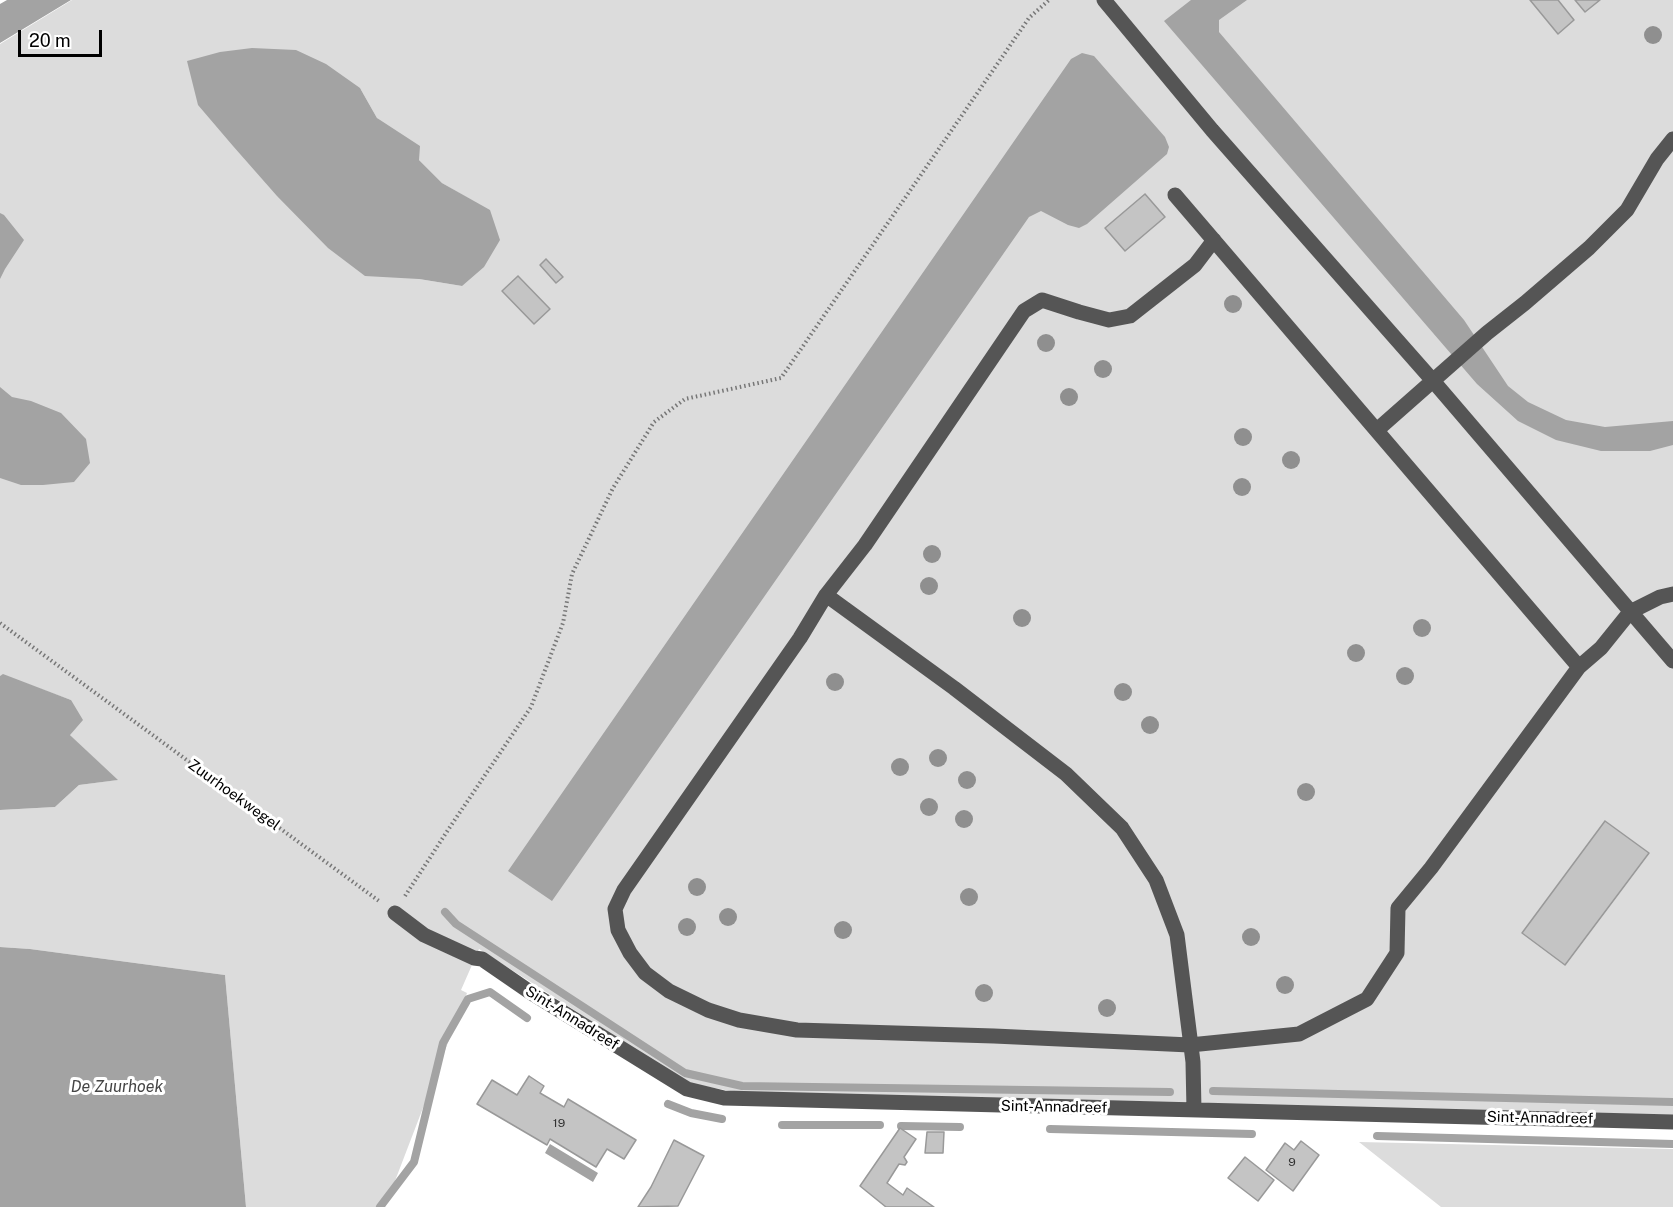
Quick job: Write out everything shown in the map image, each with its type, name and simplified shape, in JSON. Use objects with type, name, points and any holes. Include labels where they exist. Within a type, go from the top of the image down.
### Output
[{"type":"street","points":[[1104,0],[1212,130],[1434,382],[1673,661]]},
{"type":"street","points":[[1377,430],[1588,248],[1627,210],[1657,159],[1673,139]]},
{"type":"street","points":[[1175,195],[1579,667]]},
{"type":"street","points":[[1214,240],[1195,265],[1130,316],[1110,320],[1042,300],[1024,311],[865,545],[826,595],[800,638],[624,890],[615,909],[618,930],[645,973],[669,991],[708,1010],[739,1020],[796,1030],[1190,1045],[1299,1034],[1367,999],[1397,953],[1398,908],[1431,868],[1579,667],[1601,648],[1630,612],[1660,597],[1673,594]]},
{"type":"street","points":[[826,595],[954,688],[1057,767],[1122,828],[1156,880],[1178,935],[1193,1062],[1194,1110]]},
{"type":"street","name":"Sint-Annadreef","points":[[395,913],[424,935],[474,958],[482,959],[530,992],[687,1089],[724,1098],[1673,1122]]},
{"type":"path","points":[[395,913],[531,707],[563,623],[572,574],[613,488],[654,422],[685,399],[781,378],[1029,18],[1049,0]]},
{"type":"path","name":"Zuurhoekwegel","points":[[0,623],[395,913]]},
{"type":"shaded area","points":[[72,0],[1673,0],[1673,1115],[741,1093],[688,1083],[479,949],[461,990],[467,993],[385,1207],[246,1207],[225,975],[0,947],[0,810],[55,807],[79,785],[117,780],[70,735],[71,700],[3,675],[0,676],[0,44]],"holes":[[[360,88],[377,118],[442,183],[490,211],[462,286],[419,279]]]},
{"type":"shaded area","points":[[1359,1142],[1673,1149],[1673,1207],[1441,1207]]},
{"type":"water","points":[[7,0],[71,0],[0,43],[0,4]]},
{"type":"water","points":[[1191,0],[1247,0],[1219,20],[1219,32],[1464,320],[1508,386],[1528,402],[1566,420],[1605,427],[1673,421],[1673,445],[1650,451],[1601,451],[1556,440],[1518,421],[1477,384],[1164,21]]},
{"type":"water","points":[[252,48],[296,50],[326,64],[360,88],[377,118],[420,146],[419,160],[442,183],[490,210],[500,240],[484,267],[462,286],[419,279],[365,276],[328,248],[277,196],[198,105],[187,61],[220,52]]},
{"type":"water","points":[[1082,53],[1094,56],[1165,137],[1169,147],[1167,154],[1087,224],[1079,228],[1041,211],[1029,217],[552,901],[508,871],[1071,59]]},
{"type":"water","points":[[0,213],[24,240],[0,279]]},
{"type":"water","points":[[0,387],[12,397],[31,401],[61,413],[86,439],[90,463],[74,482],[21,485],[0,478]]},
{"type":"water","points":[[3,674],[71,700],[83,720],[70,735],[118,780],[79,785],[55,807],[0,810],[0,676]]},
{"type":"water","name":"De Zuurhoek","points":[[0,947],[225,975],[246,1207],[0,1207]]},
{"type":"water","points":[[550,1144],[598,1173],[593,1182],[545,1153]]},
{"type":"building","points":[[1530,0],[1558,0],[1574,20],[1558,34]]},
{"type":"building","points":[[1575,0],[1600,0],[1585,12]]},
{"type":"building","points":[[1145,194],[1165,217],[1125,251],[1105,228]]},
{"type":"building","points":[[546,259],[563,277],[556,283],[540,265]]},
{"type":"building","points":[[518,276],[550,309],[534,324],[502,291]]},
{"type":"building","points":[[1605,821],[1649,853],[1565,965],[1522,933]]},
{"type":"building","points":[[529,1076],[544,1086],[540,1093],[564,1107],[568,1099],[636,1140],[624,1159],[607,1149],[596,1167],[550,1139],[547,1145],[477,1104],[492,1080],[517,1095]]},
{"type":"building","points":[[900,1128],[916,1139],[904,1157],[907,1162],[905,1165],[899,1164],[887,1183],[903,1195],[907,1188],[934,1207],[886,1207],[860,1186]]},
{"type":"building","points":[[927,1132],[944,1132],[943,1153],[925,1153]]},
{"type":"building","points":[[674,1140],[704,1156],[678,1206],[638,1207],[651,1187]]},
{"type":"building","points":[[1301,1141],[1319,1155],[1293,1191],[1266,1170],[1285,1143],[1294,1150]]},
{"type":"building","points":[[1245,1157],[1274,1180],[1258,1201],[1228,1178]]},
{"type":"waterway","points":[[445,912],[456,924],[685,1073],[742,1086],[1170,1092]]},
{"type":"waterway","points":[[380,1207],[414,1162],[443,1043],[468,999],[490,992],[527,1018]]},
{"type":"waterway","points":[[1213,1091],[1673,1102]]},
{"type":"waterway","points":[[668,1104],[691,1113],[722,1119]]},
{"type":"waterway","points":[[782,1125],[880,1125]]},
{"type":"waterway","points":[[901,1126],[960,1127]]},
{"type":"waterway","points":[[1050,1129],[1252,1134]]},
{"type":"waterway","points":[[1377,1136],[1673,1144]]}]
